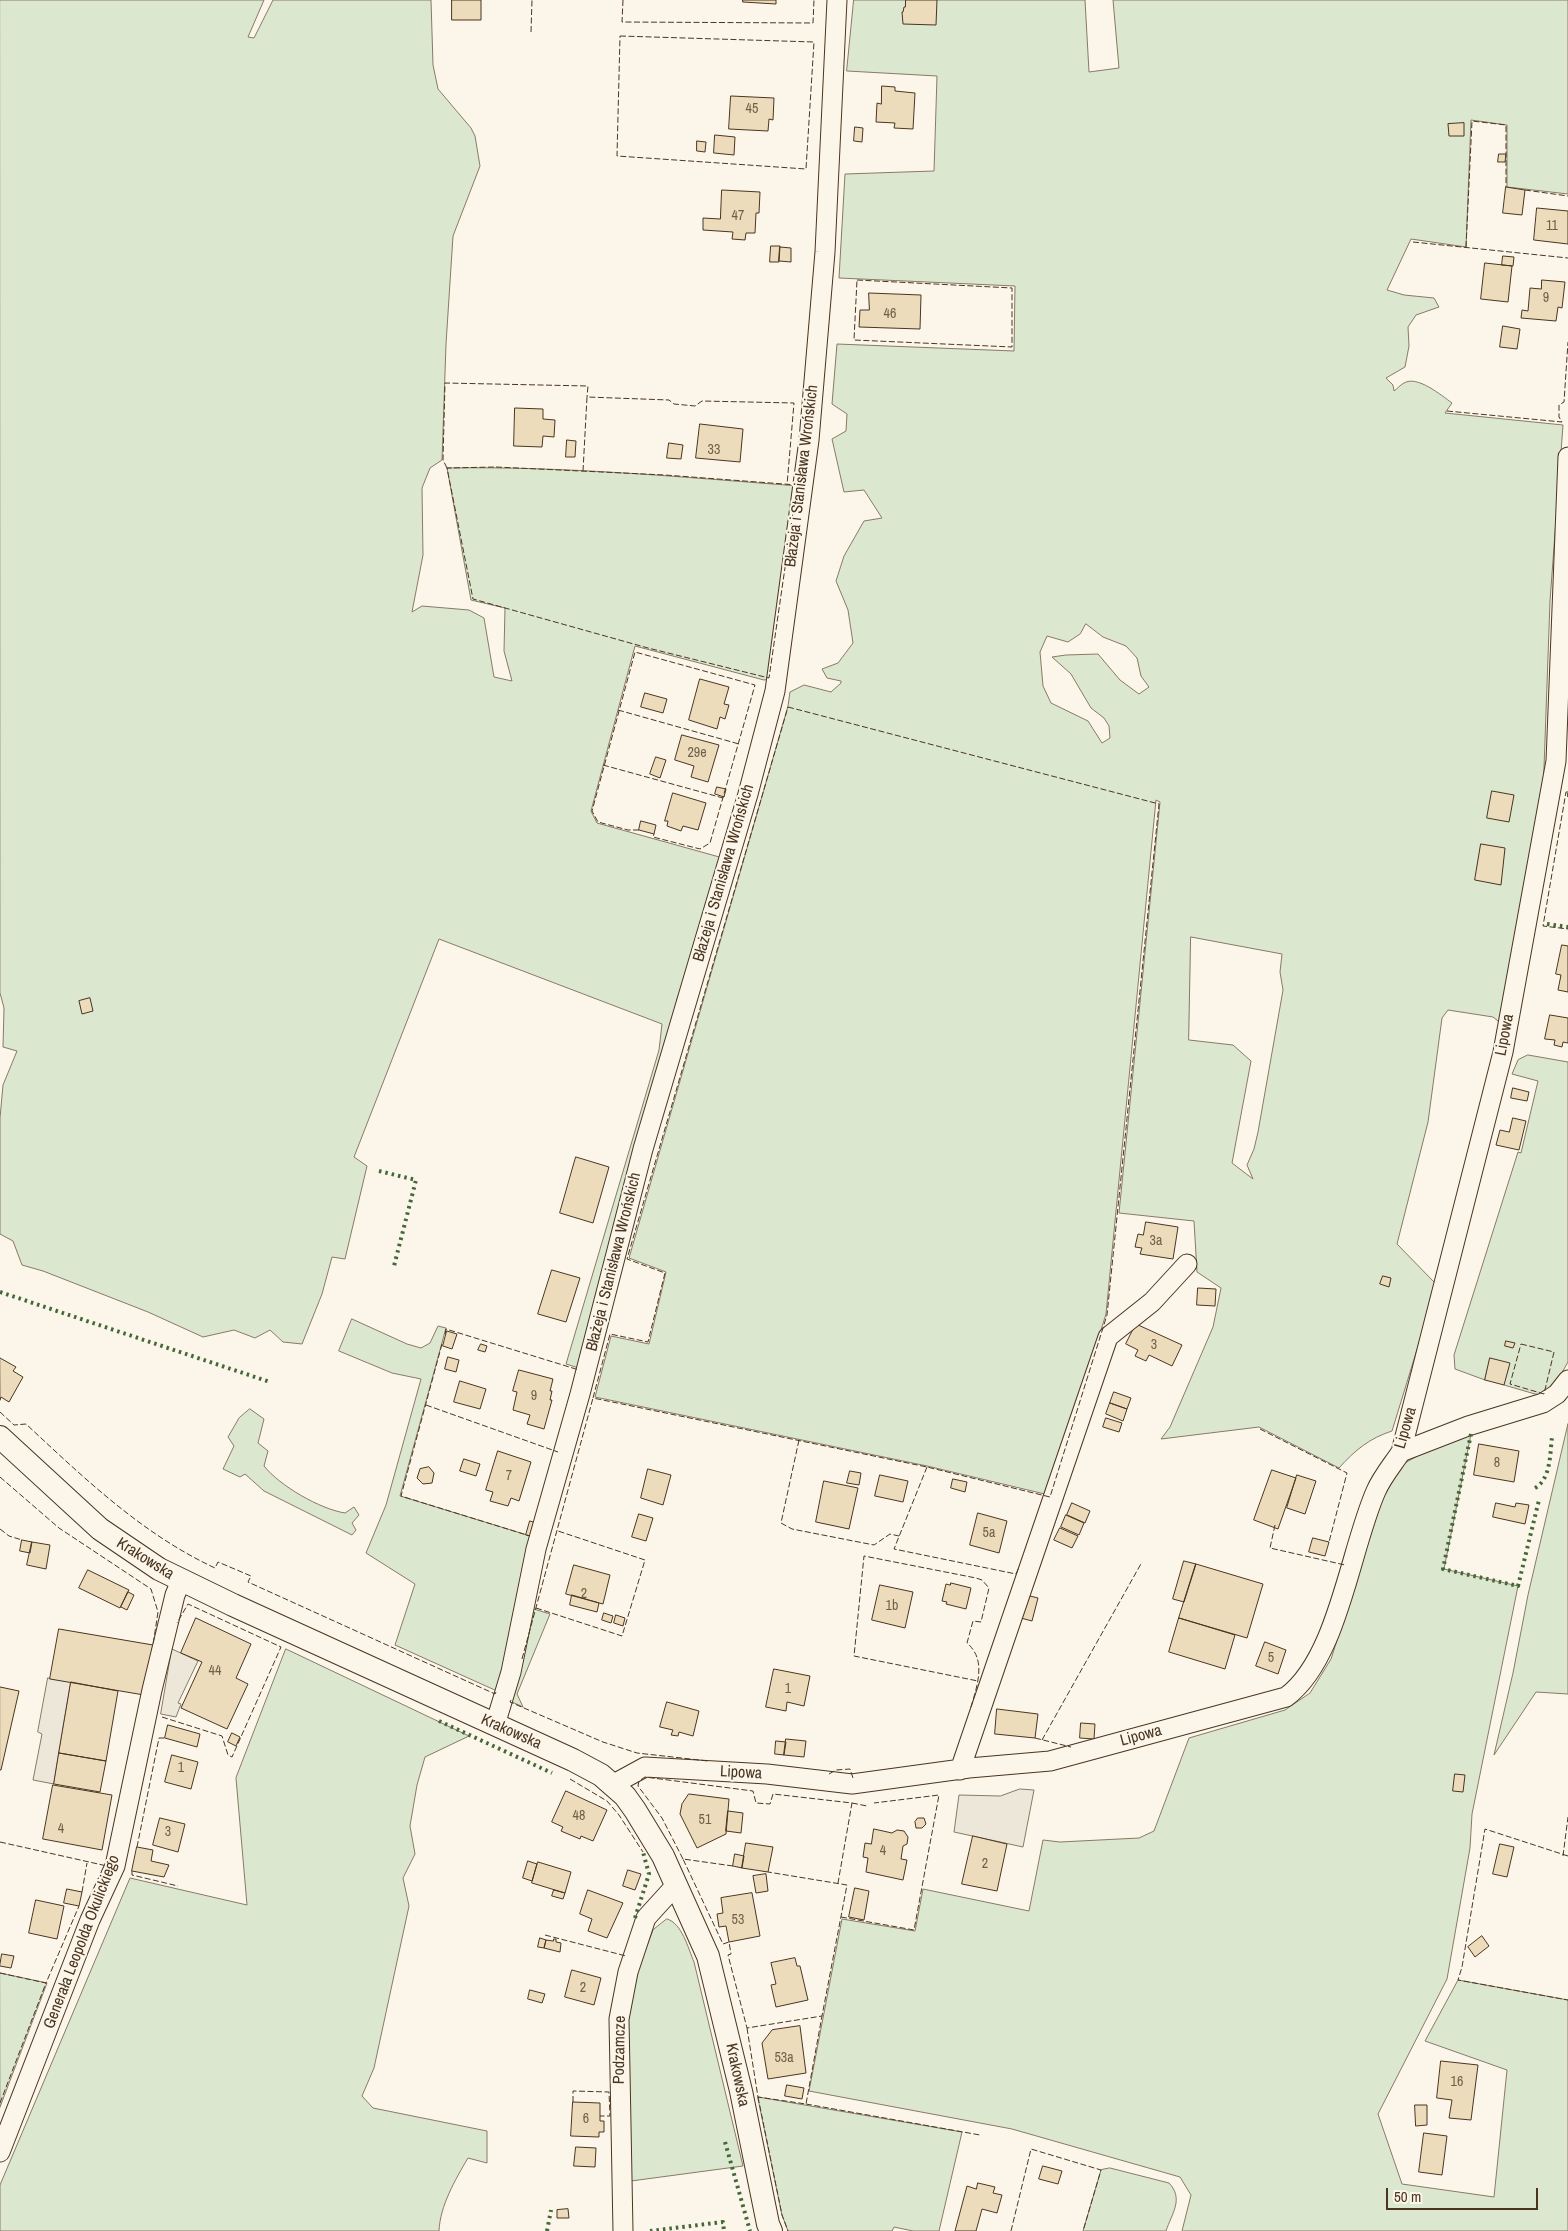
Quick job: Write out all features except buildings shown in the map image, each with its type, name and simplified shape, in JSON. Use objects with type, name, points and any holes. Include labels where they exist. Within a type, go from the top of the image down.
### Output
[{"type":"street","name":"Błażeja i Stanisława Wrońskich","points":[[495,1725],[511,1672],[536,1549],[580,1394],[643,1149],[748,794],[775,691],[810,430],[825,252],[837,0]]},
{"type":"street","name":"Lipowa","points":[[612,1785],[645,1767],[767,1774],[852,1784],[1050,1761],[1286,1697],[1300,1687],[1323,1651],[1376,1490],[1401,1452],[1503,1052],[1556,762],[1568,457]]},
{"type":"street","points":[[960,1770],[1108,1337],[1152,1302],[1187,1264]]},
{"type":"street","points":[[1401,1452],[1468,1426],[1543,1403],[1558,1394],[1568,1380]]},
{"type":"street","name":"Krakowska","points":[[0,1437],[100,1529],[152,1565],[181,1581],[573,1760],[601,1776],[625,1796],[663,1856],[708,1956],[739,2081],[771,2231]]},
{"type":"street","name":"Generała Leopolda Okulickiego","points":[[0,2152],[90,1920],[115,1866],[152,1690],[175,1595],[181,1581]]},
{"type":"street","name":"Podzamcze","points":[[622,2231],[619,2019],[628,1972],[646,1918],[676,1885]]},
{"type":"green space","points":[[0,0],[264,0],[248,37],[254,38],[273,0],[431,0],[433,65],[438,89],[471,128],[475,136],[480,166],[453,236],[446,344],[442,460],[430,468],[422,488],[423,555],[412,612],[422,606],[469,610],[484,618],[494,677],[512,681],[504,651],[505,608],[471,600],[447,468],[579,470],[798,486],[770,679],[764,680],[635,646],[591,811],[597,823],[723,858],[688,971],[677,999],[675,1029],[582,1369],[566,1364],[659,1050],[662,1024],[439,939],[354,1157],[367,1166],[345,1259],[332,1257],[322,1294],[302,1344],[283,1342],[270,1330],[255,1338],[234,1330],[203,1337],[148,1312],[43,1271],[22,1265],[13,1241],[0,1234],[0,1118],[3,1085],[17,1051],[3,1047],[4,1008],[0,993]]},
{"type":"green space","points":[[854,0],[1085,0],[1089,72],[1119,68],[1113,0],[1568,0],[1568,194],[1507,187],[1507,125],[1471,120],[1466,247],[1411,239],[1387,290],[1404,295],[1434,298],[1439,307],[1416,315],[1408,327],[1409,346],[1405,367],[1386,378],[1393,385],[1394,391],[1404,383],[1409,381],[1415,382],[1429,387],[1452,403],[1445,413],[1563,425],[1550,601],[1543,796],[1503,1025],[1493,1017],[1448,1010],[1442,1018],[1428,1122],[1397,1244],[1435,1283],[1438,1281],[1392,1431],[1363,1445],[1339,1468],[1259,1427],[1161,1439],[1170,1427],[1213,1327],[1221,1288],[1197,1272],[1194,1221],[1119,1213],[1160,802],[1156,800],[1106,1314],[1049,1495],[927,1466],[595,1397],[611,1336],[649,1344],[666,1272],[629,1258],[788,706],[790,692],[804,685],[831,692],[841,683],[841,681],[827,678],[822,669],[838,663],[853,643],[848,610],[836,581],[844,556],[864,521],[882,518],[864,490],[844,492],[832,439],[846,431],[847,414],[832,404],[837,344],[1014,351],[1015,286],[839,278],[845,174],[934,171],[937,76],[847,71]],"holes":[[[1086,624],[1103,637],[1126,646],[1137,658],[1141,676],[1149,687],[1139,694],[1120,680],[1098,654],[1052,657],[1071,674],[1091,708],[1104,718],[1109,726],[1110,738],[1102,743],[1088,721],[1051,703],[1043,686],[1040,652],[1047,636],[1068,642],[1080,634]],[[1191,937],[1282,954],[1280,972],[1283,990],[1258,1132],[1254,1149],[1247,1165],[1253,1179],[1232,1163],[1251,1061],[1233,1045],[1189,1040]]]},
{"type":"green space","points":[[1528,1055],[1568,1062],[1568,1362],[1555,1385],[1544,1395],[1504,1385],[1491,1358],[1485,1380],[1455,1369],[1454,1355],[1518,1152],[1521,1153],[1538,1081],[1512,1074],[1518,1060]]},
{"type":"green space","points":[[352,1319],[407,1344],[421,1348],[430,1343],[438,1326],[446,1328],[400,1496],[537,1538],[497,1691],[395,1645],[415,1584],[366,1553],[386,1505],[421,1379],[392,1373],[339,1351]]},
{"type":"green space","points":[[250,1409],[264,1419],[258,1443],[268,1451],[264,1466],[290,1489],[313,1502],[345,1513],[354,1507],[359,1515],[352,1523],[356,1530],[352,1535],[264,1491],[245,1474],[240,1477],[223,1469],[234,1446],[228,1437],[239,1418]]},
{"type":"green space","points":[[1568,1424],[1568,1694],[1536,1692],[1494,1755],[1513,1673],[1528,1595]]},
{"type":"green space","points":[[1471,1434],[1444,1569],[1518,1586],[1472,1814],[1470,1848],[1447,1979],[1378,2114],[1402,2184],[1494,2197],[1507,2070],[1425,2041],[1458,1980],[1568,2000],[1568,2231],[1182,2231],[1191,2195],[1180,2177],[1012,2129],[809,2091],[842,1919],[915,1931],[923,1889],[1029,1911],[1043,1840],[1060,1842],[1139,1838],[1154,1831],[1189,1738],[1285,1710],[1310,1693],[1331,1659],[1385,1490],[1403,1464],[1444,1441]]},
{"type":"green space","points":[[534,1609],[550,1614],[517,1694],[523,1707],[510,1701]]},
{"type":"green space","points":[[286,1649],[469,1736],[425,1757],[417,1785],[410,1826],[415,1854],[403,1878],[409,1906],[374,2068],[362,2096],[373,2108],[487,2131],[487,2163],[468,2158],[453,2184],[445,2203],[439,2231],[0,2231],[0,2185],[130,1878],[247,1905],[236,1778]]},
{"type":"green space","points":[[667,1919],[677,1925],[681,1931],[694,1962],[743,2166],[631,2181],[626,2068],[629,2003],[635,1977],[653,1930]]},
{"type":"green space","points":[[0,1973],[47,1983],[0,2107]]},
{"type":"green space","points":[[758,2097],[962,2132],[939,2231],[913,2231],[894,2227],[892,2231],[788,2231],[782,2215]]},
{"type":"green space","points":[[1110,2168],[1169,2183],[1176,2195],[1176,2200],[1174,2212],[1166,2231],[1083,2231],[1101,2170]]},
{"type":"shaded area","points":[[172,1649],[198,1661],[178,1703],[181,1704],[176,1717],[161,1714]]},
{"type":"shaded area","points":[[48,1678],[71,1682],[54,1784],[33,1780],[42,1734],[38,1732]]},
{"type":"shaded area","points":[[1020,1789],[1034,1790],[1023,1847],[954,1832],[959,1795],[1000,1796]]},
{"type":"hedge","points":[[1547,924],[1568,927]]},
{"type":"hedge","points":[[379,1171],[416,1180],[394,1266]]},
{"type":"hedge","points":[[0,1292],[270,1382]]},
{"type":"hedge","points":[[1471,1434],[1443,1569],[1518,1586],[1539,1500]]},
{"type":"hedge","points":[[1535,1488],[1540,1484],[1547,1472],[1552,1437]]},
{"type":"hedge","points":[[439,1721],[552,1773]]},
{"type":"hedge","points":[[635,1918],[649,1874],[643,1852]]},
{"type":"hedge","points":[[725,2142],[750,2231]]},
{"type":"hedge","points":[[547,2231],[551,2210]]},
{"type":"hedge","points":[[650,2231],[723,2222],[724,2231]]},
{"type":"fence","points":[[531,32],[532,0]]},
{"type":"fence","points":[[623,0],[622,22],[813,23],[814,0]]},
{"type":"fence","points":[[620,36],[814,42],[806,169],[617,156],[620,36]]},
{"type":"fence","points":[[1466,247],[1472,121],[1506,125],[1506,187]]},
{"type":"fence","points":[[1525,190],[1568,196]]},
{"type":"fence","points":[[1413,242],[1568,258]]},
{"type":"fence","points":[[857,280],[1012,288],[1012,347],[854,340],[857,280]]},
{"type":"fence","points":[[1447,411],[1562,422],[1559,417],[1559,405],[1564,402],[1568,342]]},
{"type":"fence","points":[[447,468],[443,460],[445,383],[588,386],[587,397]]},
{"type":"fence","points":[[583,471],[587,397],[669,400],[674,404],[695,406],[702,401],[794,403],[787,485]]},
{"type":"fence","points":[[496,467],[665,475],[797,485],[769,678],[648,648],[473,599],[447,468],[496,467]]},
{"type":"fence","points":[[639,830],[628,830],[598,822],[592,811],[635,652],[755,685],[710,843],[700,849],[653,837],[654,834]]},
{"type":"fence","points":[[788,707],[1159,804],[1107,1315],[1050,1497],[927,1467],[593,1398],[610,1334],[648,1342],[665,1273],[627,1259],[788,707]]},
{"type":"fence","points":[[618,710],[739,744]]},
{"type":"fence","points":[[603,765],[723,798]]},
{"type":"fence","points":[[1568,792],[1566,792],[1543,926],[1568,929]]},
{"type":"fence","points":[[445,1334],[446,1329],[579,1370]]},
{"type":"fence","points":[[442,1344],[401,1496],[530,1536]]},
{"type":"fence","points":[[1521,1344],[1554,1352],[1544,1394],[1510,1384],[1521,1344]]},
{"type":"fence","points":[[522,1659],[593,1398]]},
{"type":"fence","points":[[426,1405],[558,1452]]},
{"type":"fence","points":[[0,1412],[14,1425],[26,1424],[115,1504],[138,1522],[188,1554],[215,1568],[218,1562],[251,1576],[248,1582],[495,1694],[496,1692]]},
{"type":"fence","points":[[1260,1429],[1347,1473],[1329,1542]]},
{"type":"fence","points":[[799,1440],[781,1523],[792,1529],[874,1545],[890,1534],[899,1536]]},
{"type":"fence","points":[[927,1467],[894,1549],[1016,1574],[1019,1567]]},
{"type":"fence","points":[[0,1477],[59,1528],[151,1589],[158,1612],[153,1645]]},
{"type":"fence","points":[[1275,1525],[1270,1548],[1345,1565]]},
{"type":"fence","points":[[0,1529],[9,1536],[22,1540]]},
{"type":"fence","points":[[536,1608],[622,1636],[645,1560],[558,1531]]},
{"type":"fence","points":[[971,1707],[978,1682],[979,1665],[977,1657],[967,1643],[973,1621],[981,1622],[989,1588],[982,1580],[976,1578],[864,1556],[854,1656],[978,1681]]},
{"type":"fence","points":[[1042,1740],[1142,1562]]},
{"type":"fence","points":[[162,1717],[222,1736],[228,1755],[232,1757],[281,1647],[188,1604],[177,1623]]},
{"type":"fence","points":[[511,1700],[510,1702],[603,1742],[637,1753],[708,1761]]},
{"type":"fence","points":[[137,1847],[159,1738],[165,1738]]},
{"type":"fence","points":[[1035,1738],[1071,1747]]},
{"type":"fence","points":[[829,1774],[836,1770],[850,1769],[853,1778]]},
{"type":"fence","points":[[683,1859],[662,1818],[638,1786],[639,1781],[645,1777],[753,1791],[756,1803],[770,1804],[773,1794],[852,1803],[838,1883]]},
{"type":"fence","points":[[570,1779],[607,1801],[619,1815],[643,1852]]},
{"type":"fence","points":[[841,1917],[914,1930],[939,1795],[874,1803]]},
{"type":"fence","points":[[852,1803],[867,1806]]},
{"type":"fence","points":[[1563,1856],[1568,1817]]},
{"type":"fence","points":[[1568,1856],[1485,1829],[1462,1967],[1458,1980],[1568,2000]]},
{"type":"fence","points":[[0,1842],[107,1866]]},
{"type":"fence","points":[[733,1866],[683,1859],[723,1944],[729,1942],[731,1954],[728,1955],[747,2028],[822,2016],[847,1885],[768,1872]]},
{"type":"fence","points":[[82,1892],[87,1863]]},
{"type":"fence","points":[[132,1871],[132,1875],[178,1886]]},
{"type":"fence","points":[[0,1973],[46,1983],[79,1906]]},
{"type":"fence","points":[[545,1935],[626,1956]]},
{"type":"fence","points":[[0,2103],[46,1983]]},
{"type":"fence","points":[[747,2028],[758,2097],[806,2104],[822,2016]]},
{"type":"fence","points":[[573,2102],[573,2091],[609,2092],[610,2116],[600,2116]]},
{"type":"fence","points":[[758,2097],[782,2215],[788,2231]]},
{"type":"fence","points":[[806,2104],[980,2135]]},
{"type":"fence","points":[[1011,2231],[1031,2149],[1101,2170],[1083,2231]]}]
